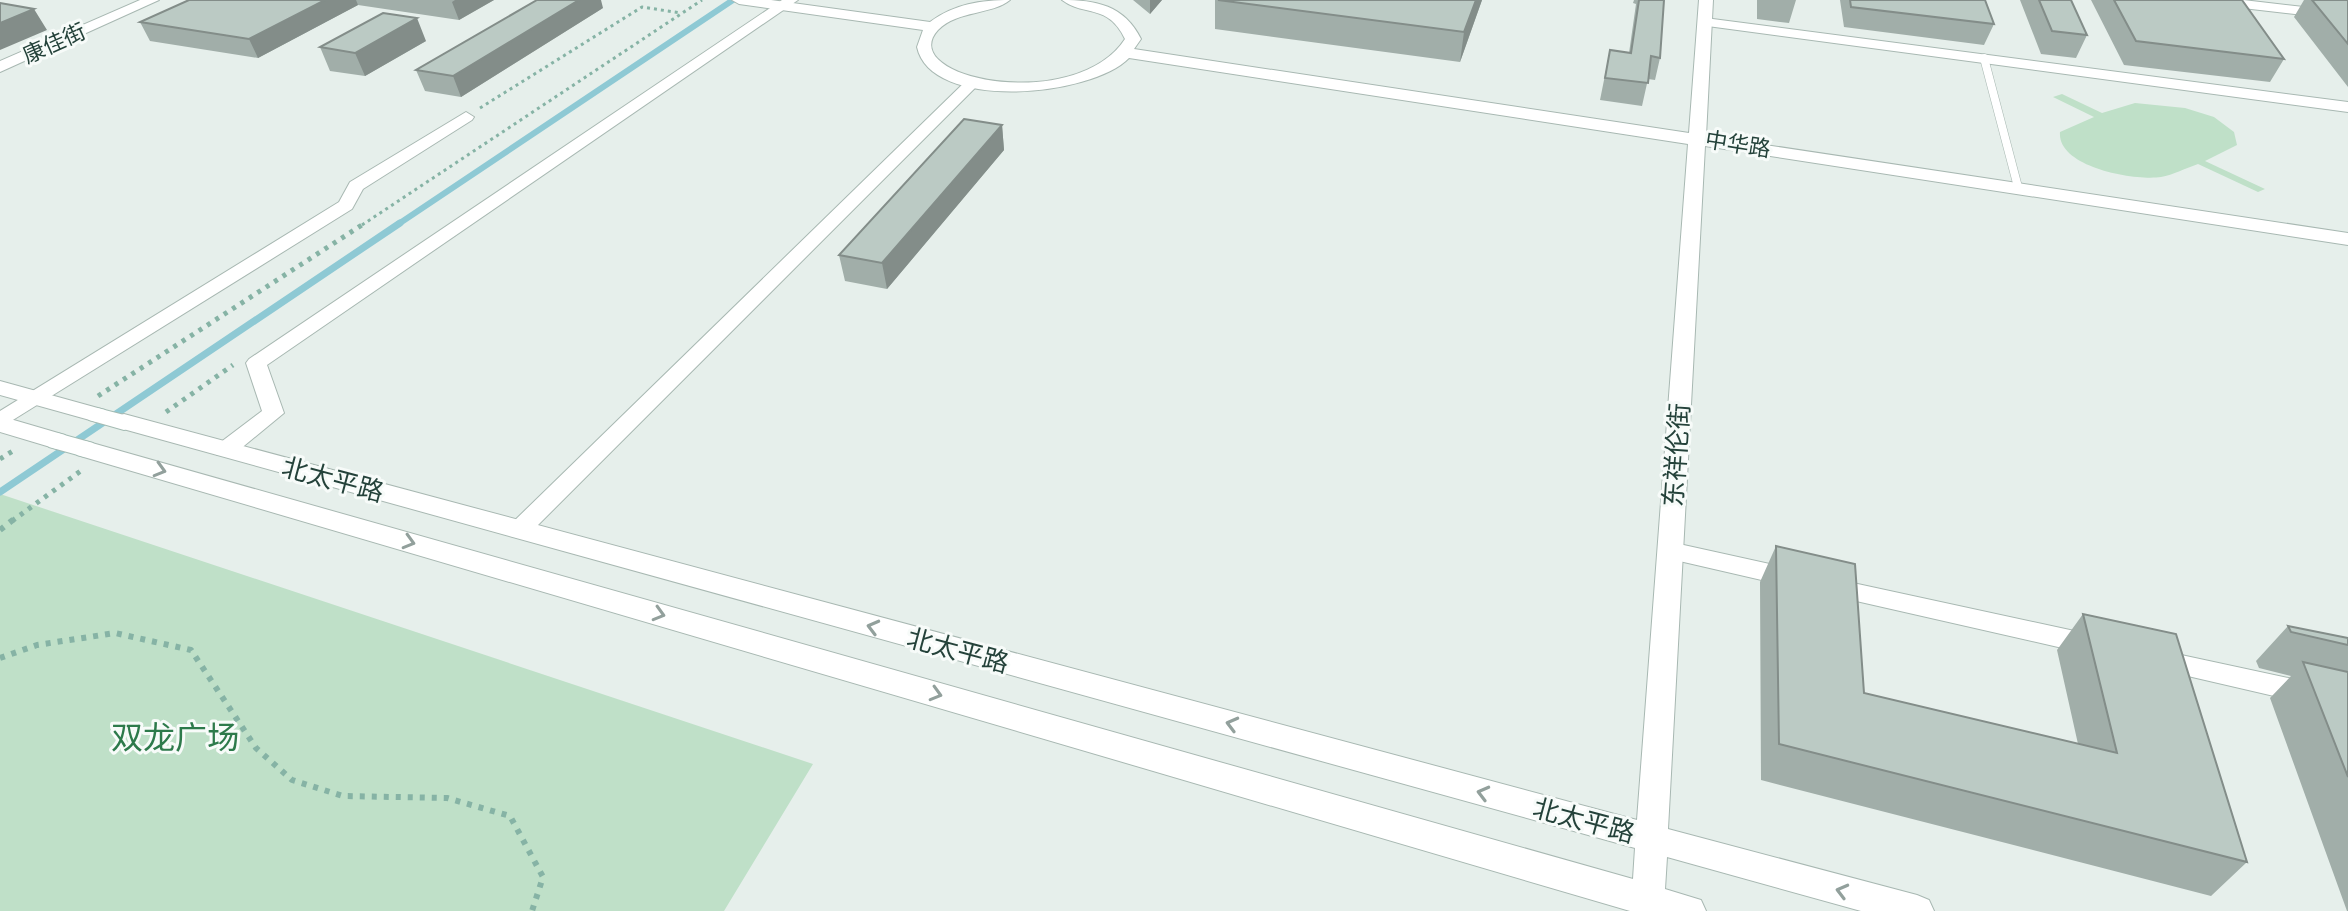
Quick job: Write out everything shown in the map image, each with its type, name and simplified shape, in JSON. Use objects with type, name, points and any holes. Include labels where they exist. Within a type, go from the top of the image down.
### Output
[{"type":"street","name":"康佳街","points":[[0,67],[152,0]]},
{"type":"street","points":[[739,0],[787,3],[933,27]]},
{"type":"street","points":[[1003,0],[951,15],[933,27],[925,40],[925,53],[934,65],[952,76],[973,82],[1016,87],[1052,85],[1085,78],[1111,67],[1128,53],[1133,39],[1128,25],[1114,14],[1069,0]]},
{"type":"street","points":[[2208,0],[2348,16]]},
{"type":"street","points":[[225,450],[273,413],[256,363],[787,3]]},
{"type":"street","points":[[1706,11],[1984,58],[2348,107]]},
{"type":"street","name":"东祥伦街","points":[[1647,905],[1706,11]]},
{"type":"street","name":"中华路","points":[[1128,53],[2348,239]]},
{"type":"street","points":[[519,530],[973,82]]},
{"type":"street","points":[[0,423],[346,205],[356,186],[466,117]]},
{"type":"street","name":"北太平路","points":[[0,388],[1917,911]]},
{"type":"street","name":"北太平路","points":[[0,423],[1647,905],[1689,911]]},
{"type":"street","points":[[1670,551],[2348,702]]},
{"type":"lane","points":[[1984,58],[2018,187]]},
{"type":"path","points":[[99,415],[299,267],[702,0]]},
{"type":"path","points":[[466,117],[642,7],[682,13]]},
{"type":"path","points":[[0,658],[37,645],[115,633],[191,650],[256,748],[292,780],[343,796],[447,798],[510,816],[543,877],[532,911]]},
{"type":"green space","points":[[2062,94],[2102,113],[2135,103],[2185,108],[2214,117],[2234,132],[2237,145],[2205,161],[2265,189],[2258,192],[2198,164],[2166,176],[2149,178],[2116,174],[2084,163],[2062,144],[2060,132],[2094,117],[2053,97]]},
{"type":"green space","name":"双龙广场","points":[[0,494],[813,764],[724,911],[0,911]]},
{"type":"building","points":[[189,0],[325,0],[249,39],[140,22]]},
{"type":"building","points":[[537,0],[579,0],[453,76],[416,70]]},
{"type":"building","points":[[1218,0],[1476,0],[1464,32]]},
{"type":"building","points":[[1639,0],[1664,0],[1660,58],[1651,56],[1648,83],[1605,78],[1610,50],[1631,53]]},
{"type":"building","points":[[1850,0],[1985,0],[1994,24],[1851,7]]},
{"type":"building","points":[[2039,0],[2071,0],[2087,35],[2052,31]]},
{"type":"building","points":[[2114,0],[2242,0],[2284,59],[2136,41]]},
{"type":"building","points":[[2312,0],[2348,0],[2348,44]]},
{"type":"building","points":[[0,3],[34,9],[0,23]]},
{"type":"building","points":[[383,13],[417,18],[355,53],[320,47]]},
{"type":"building","points":[[964,119],[1002,125],[882,263],[839,255]]},
{"type":"building","points":[[1776,546],[1855,564],[1864,693],[2117,753],[2083,614],[2176,634],[2247,862],[1779,744]]},
{"type":"building","points":[[2288,626],[2348,638],[2348,645],[2291,632]]},
{"type":"building","points":[[2303,662],[2348,672],[2348,777]]},
{"type":"waterway","points":[[397,225],[733,0]]},
{"type":"waterway","points":[[0,492],[400,223]]}]
